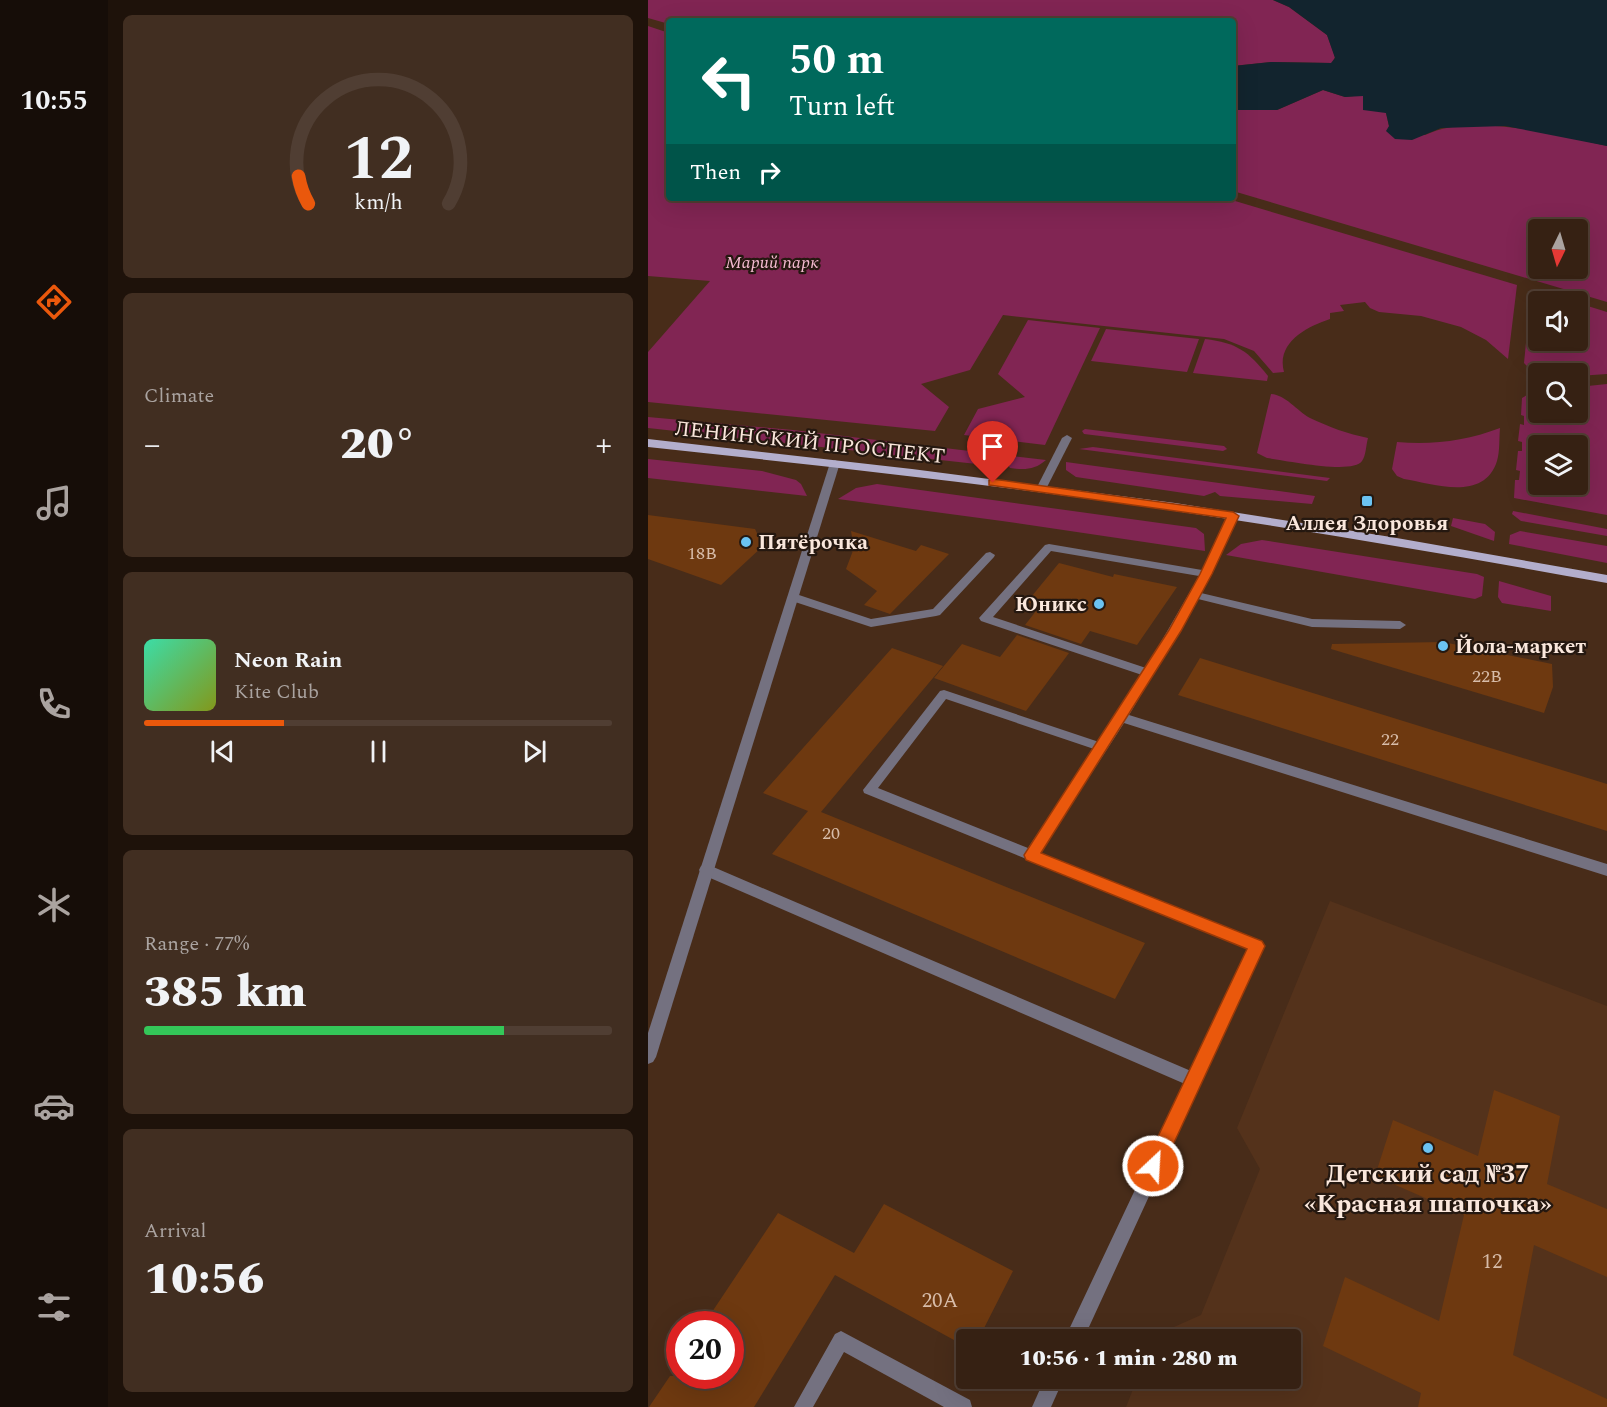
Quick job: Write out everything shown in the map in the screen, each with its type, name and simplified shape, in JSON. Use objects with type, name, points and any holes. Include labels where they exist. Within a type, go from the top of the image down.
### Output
[{"type":"main road","name":"ЛЕНИНСКИЙ ПРОСПЕКТ","points":[[648,443],[835,463],[1233,516],[1358,535],[1607,579]]},
{"type":"street","points":[[1041,489],[1067,438]]},
{"type":"street","points":[[648,1057],[835,463]]},
{"type":"street","points":[[1031,855],[1148,673],[1195,595],[1233,516]]},
{"type":"street","points":[[1148,673],[985,618],[1049,547],[1206,574]]},
{"type":"street","points":[[793,597],[872,623],[936,612],[990,555]]},
{"type":"street","points":[[1195,595],[1312,623],[1400,625]]},
{"type":"street","points":[[1078,1329],[1257,946],[869,790],[944,694],[1101,747]]},
{"type":"street","points":[[1120,717],[1607,870]]},
{"type":"street","points":[[706,870],[1193,1080]]},
{"type":"street","points":[[803,1407],[842,1340],[963,1407]]},
{"type":"street","points":[[1041,1407],[1049,1389]]},
{"type":"shaded area","name":"Детский сад №37 «Красная шапочка»","points":[[1330,901],[1607,1006],[1607,1407],[1126,1407],[1133,1389],[1301,1389],[1301,1329],[1170,1329],[1201,1315],[1260,1169],[1237,1128]]},
{"type":"green space","points":[[648,0],[1273,0],[1289,7],[1327,35],[1335,57],[1332,63],[1271,62],[1236,66],[1236,18],[666,18],[666,23],[648,18]]},
{"type":"green space","name":"Марий парк","points":[[648,26],[666,32],[666,201],[1235,201],[1517,285],[1508,359],[1486,340],[1461,327],[1421,316],[1379,312],[1370,308],[1365,302],[1340,305],[1344,311],[1330,313],[1330,319],[1295,338],[1284,353],[1284,372],[1273,373],[1254,351],[1224,339],[1003,315],[970,370],[921,384],[949,407],[935,431],[648,402],[648,352],[710,281],[648,276]]},
{"type":"green space","points":[[1323,90],[1345,97],[1363,95],[1386,113],[1389,126],[1425,135],[1444,128],[1490,125],[1540,132],[1607,146],[1607,302],[1588,296],[1588,291],[1570,291],[1530,279],[1588,279],[1588,219],[1528,219],[1528,279],[1236,192],[1236,110],[1277,110]]},
{"type":"green space","points":[[1588,306],[1607,312],[1607,374],[1588,375],[1588,363],[1528,363],[1528,367],[1524,363],[1528,322],[1528,351],[1588,351]]},
{"type":"green space","points":[[1028,320],[1100,328],[1045,445],[964,435],[978,409],[1025,397],[998,374]]},
{"type":"green space","points":[[1106,329],[1199,339],[1187,372],[1091,361]]},
{"type":"green space","points":[[1205,339],[1226,343],[1248,354],[1268,376],[1267,381],[1193,373]]},
{"type":"green space","points":[[1607,384],[1607,515],[1514,498],[1515,480],[1519,480],[1520,471],[1516,470],[1518,451],[1522,451],[1522,442],[1518,441],[1520,424],[1524,425],[1524,416],[1521,415],[1522,398],[1528,394],[1528,423],[1588,423],[1588,386]]},
{"type":"green space","points":[[1271,394],[1291,403],[1310,418],[1368,438],[1362,461],[1346,467],[1332,467],[1267,458],[1257,453]]},
{"type":"green space","points":[[648,417],[793,430],[1046,460],[1033,467],[1015,469],[1010,468],[1006,462],[995,466],[648,428]]},
{"type":"green space","points":[[1500,428],[1497,461],[1491,474],[1481,482],[1470,486],[1443,486],[1404,479],[1397,476],[1392,469],[1397,442],[1449,441]]},
{"type":"green space","points":[[1085,429],[1224,446],[1227,449],[1223,451],[1084,434],[1082,431]]},
{"type":"green space","points":[[1093,447],[1330,478],[1327,481],[1079,449]]},
{"type":"green space","points":[[648,459],[762,471],[796,480],[801,484],[807,496],[648,478]]},
{"type":"green space","points":[[1066,462],[1315,496],[1312,504],[1220,496],[1215,492],[1204,496],[1076,477],[1066,470]]},
{"type":"green space","points":[[877,484],[1196,528],[1204,534],[1205,551],[838,499],[856,488]]},
{"type":"green space","points":[[1513,511],[1607,529],[1607,536],[1521,521],[1512,514]]},
{"type":"green space","points":[[1453,518],[1485,524],[1495,532],[1494,541],[1451,526]]},
{"type":"green space","points":[[1520,531],[1607,546],[1607,563],[1509,544],[1510,535]]},
{"type":"green space","points":[[1262,540],[1477,574],[1484,577],[1482,596],[1475,599],[1226,555],[1241,544]]},
{"type":"green space","points":[[1499,581],[1551,596],[1551,611],[1502,603],[1498,597]]},
{"type":"water","points":[[1273,0],[1607,0],[1607,146],[1505,126],[1441,128],[1412,140],[1395,139],[1386,131],[1389,126],[1386,113],[1363,110],[1363,96],[1345,97],[1323,90],[1277,110],[1236,110],[1236,66],[1271,62],[1331,63],[1335,58],[1327,35],[1289,7]]},
{"type":"building","points":[[648,515],[755,529],[763,546],[721,585],[648,559]]},
{"type":"building","points":[[851,531],[916,551],[921,545],[949,554],[890,614],[864,605],[877,591],[846,569],[854,548]]},
{"type":"building","name":"Юникс","points":[[1059,563],[1113,577],[1114,574],[1177,587],[1137,645],[1090,631],[1081,644],[1025,625],[1040,606],[1027,602]]},
{"type":"building","points":[[1017,635],[1069,653],[1026,711],[934,678],[962,644],[1000,657]]},
{"type":"building","points":[[1443,642],[1552,664],[1553,687],[1544,713],[1331,649],[1332,644]]},
{"type":"building","points":[[892,648],[943,666],[821,812],[1145,943],[1115,999],[772,854],[808,811],[763,793]]},
{"type":"building","points":[[1200,658],[1607,784],[1607,831],[1178,695]]},
{"type":"building","points":[[1494,1090],[1560,1116],[1547,1184],[1607,1209],[1607,1277],[1534,1245],[1513,1355],[1607,1399],[1607,1407],[1418,1407],[1421,1393],[1323,1346],[1345,1277],[1439,1321],[1464,1215],[1375,1176],[1393,1120],[1478,1156]]},
{"type":"building","points":[[884,1204],[1013,1271],[984,1329],[956,1329],[956,1340],[835,1275],[754,1407],[649,1407],[666,1382],[666,1389],[744,1389],[744,1311],[713,1311],[778,1213],[854,1253]]},
{"type":"place","name":"Аллея Здоровья","points":[[1367,501]]},
{"type":"place","name":"Пятёрочка","points":[[746,542]]},
{"type":"place","name":"Юникс","points":[[1099,604]]},
{"type":"place","name":"Йола-маркет","points":[[1443,646]]},
{"type":"place","name":"Детский сад №37 «Красная шапочка»","points":[[1428,1148]]},
{"type":"route","points":[[993,483],[1233,516],[1215,558],[1175,631],[1031,855],[1257,946],[1153,1166]]}]
